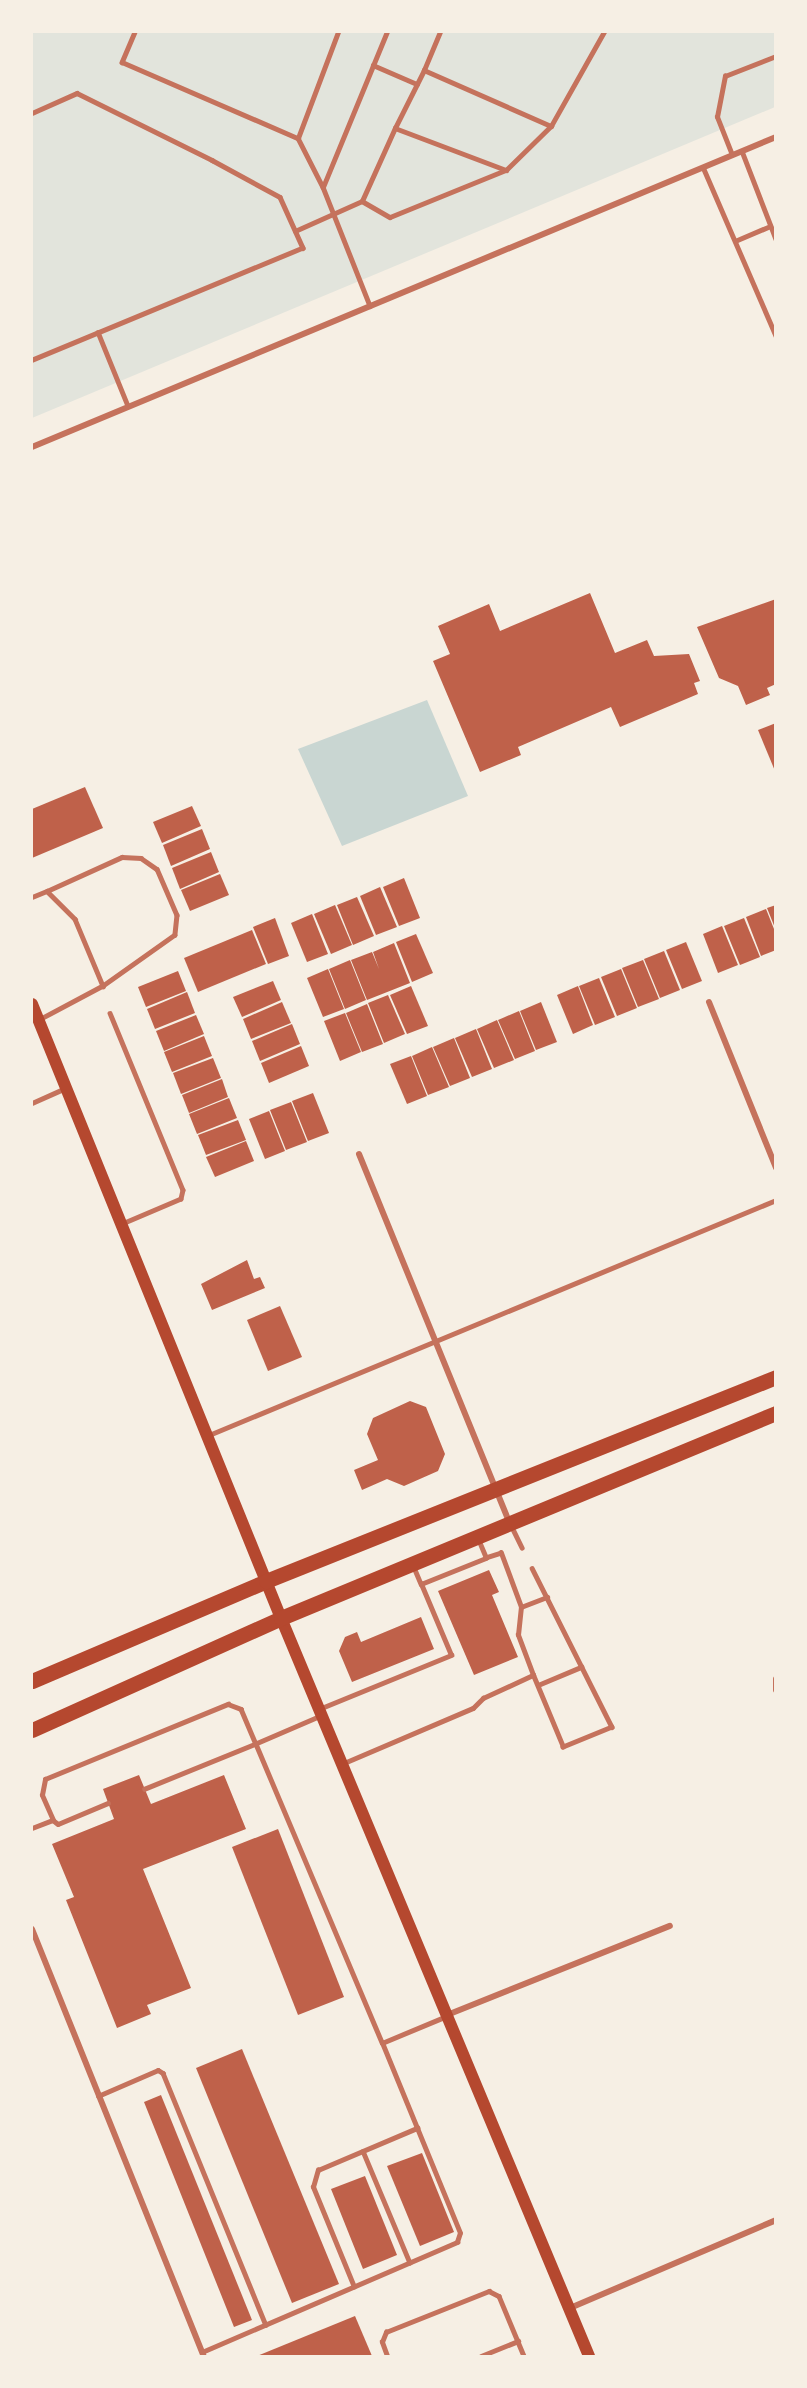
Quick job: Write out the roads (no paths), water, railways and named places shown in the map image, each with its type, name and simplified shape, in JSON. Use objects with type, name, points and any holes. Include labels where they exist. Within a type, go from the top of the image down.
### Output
[{"type":"main road","points":[[32,1004],[320,1713],[590,2356]]},
{"type":"main road","points":[[32,1681],[266,1581],[776,1377]]},
{"type":"main road","points":[[32,1730],[281,1618],[776,1413]]},
{"type":"street","points":[[32,447],[776,137]]},
{"type":"street","points":[[709,1002],[776,1168]]},
{"type":"street","points":[[359,1154],[509,1522]]},
{"type":"street","points":[[776,1679],[776,1690]]},
{"type":"street","points":[[447,2016],[670,1926]]},
{"type":"street","points":[[32,1929],[203,2354]]},
{"type":"street","points":[[570,2308],[776,2220]]},
{"type":"lane","points":[[135,32],[122,62],[298,138],[323,187],[332,215],[370,306]]},
{"type":"lane","points":[[298,138],[338,32]]},
{"type":"lane","points":[[323,187],[387,32]]},
{"type":"lane","points":[[295,231],[362,201],[440,32]]},
{"type":"lane","points":[[362,201],[390,217],[506,170],[551,126],[604,32]]},
{"type":"lane","points":[[732,155],[717,117],[724,76],[776,56]]},
{"type":"lane","points":[[373,65],[417,84]]},
{"type":"lane","points":[[424,70],[551,126]]},
{"type":"lane","points":[[32,113],[77,93],[280,197],[303,248],[32,360]]},
{"type":"lane","points":[[395,128],[506,170]]},
{"type":"lane","points":[[742,151],[776,239]]},
{"type":"lane","points":[[703,167],[776,336]]},
{"type":"lane","points":[[735,241],[770,226]]},
{"type":"lane","points":[[98,332],[128,406]]},
{"type":"lane","points":[[32,897],[122,857],[141,858],[157,869],[177,915],[175,935],[103,986],[38,1020]]},
{"type":"lane","points":[[47,891],[75,919],[103,986]]},
{"type":"lane","points":[[110,1013],[183,1190],[181,1199],[122,1224]]},
{"type":"lane","points":[[32,1103],[66,1088]]},
{"type":"lane","points":[[207,1436],[776,1200]]},
{"type":"lane","points":[[509,1522],[522,1548]]},
{"type":"lane","points":[[477,1536],[486,1558]]},
{"type":"lane","points":[[421,1584],[501,1552],[521,1607],[518,1635],[563,1747],[612,1727],[532,1568]]},
{"type":"lane","points":[[145,1788],[256,1744],[451,1655],[411,1563]]},
{"type":"lane","points":[[521,1607],[546,1597]]},
{"type":"lane","points":[[537,1684],[581,1667]]},
{"type":"lane","points":[[342,1764],[473,1708],[483,1698],[533,1675]]},
{"type":"lane","points":[[108,1803],[58,1824],[53,1820],[42,1795],[45,1779],[228,1704],[241,1708],[460,2233],[457,2242],[203,2354]]},
{"type":"lane","points":[[32,1828],[53,1820]]},
{"type":"lane","points":[[382,2043],[447,2016]]},
{"type":"lane","points":[[98,2096],[158,2070],[163,2073],[266,2325]]},
{"type":"lane","points":[[354,2287],[313,2187],[318,2170],[417,2128]]},
{"type":"lane","points":[[363,2151],[410,2263]]},
{"type":"lane","points":[[387,2356],[382,2342],[386,2332],[489,2291],[500,2296],[524,2356]]},
{"type":"lane","points":[[481,2356],[518,2341]]}]
